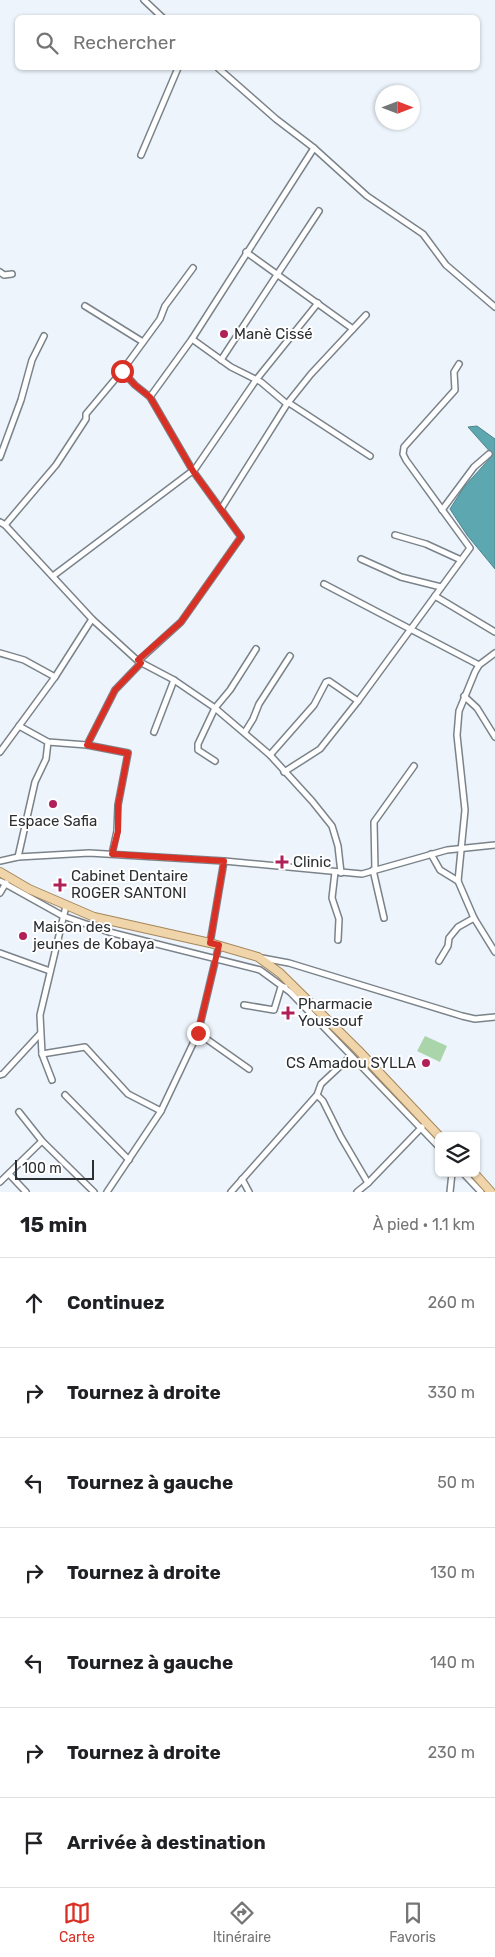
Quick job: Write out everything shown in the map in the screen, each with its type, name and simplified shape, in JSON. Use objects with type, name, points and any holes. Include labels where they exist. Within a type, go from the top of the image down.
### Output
[{"type":"main road","points":[[0,872],[29,889],[94,917],[219,945],[258,957],[280,972],[293,990],[424,1125],[435,1133]]},
{"type":"main road","points":[[478,1177],[491,1192]]},
{"type":"street","points":[[144,0],[160,15]]},
{"type":"street","points":[[141,155],[177,70]]},
{"type":"street","points":[[220,70],[276,119],[314,148],[367,196],[423,234],[446,265],[495,307]]},
{"type":"street","points":[[150,397],[192,338],[314,148]]},
{"type":"street","points":[[222,360],[319,211]]},
{"type":"street","points":[[246,252],[353,329]]},
{"type":"street","points":[[5,525],[56,464],[86,419],[86,414],[122,371],[193,268]]},
{"type":"street","points":[[0,272],[4,275],[12,274]]},
{"type":"street","points":[[53,576],[193,471],[256,380],[318,304]]},
{"type":"street","points":[[85,306],[143,342]]},
{"type":"street","points":[[221,509],[288,404],[311,374],[366,315]]},
{"type":"street","points":[[0,457],[32,360],[44,336]]},
{"type":"street","points":[[192,338],[246,376],[261,382],[288,404],[370,456]]},
{"type":"street","points":[[284,772],[320,749],[358,702],[469,550],[470,545],[442,510],[403,454],[404,447],[455,390],[454,372],[459,364]]},
{"type":"street","points":[[87,745],[115,690],[140,662],[181,622],[241,537],[193,471],[150,397],[122,371]]},
{"type":"street","points":[[442,510],[474,467],[489,454]]},
{"type":"street","points":[[0,522],[5,525],[92,619],[140,662],[174,680],[215,708],[245,732],[270,755],[312,801],[332,826],[338,846],[338,872],[332,898],[339,919],[338,940]]},
{"type":"street","points":[[395,535],[426,544],[461,560]]},
{"type":"street","points":[[360,559],[401,577],[441,587]]},
{"type":"street","points":[[324,584],[479,665]]},
{"type":"street","points":[[435,596],[495,632]]},
{"type":"street","points":[[0,752],[55,677],[92,619]]},
{"type":"street","points":[[215,761],[198,750],[198,744],[215,708],[230,690],[256,649]]},
{"type":"street","points":[[0,653],[24,660],[55,677]]},
{"type":"street","points":[[495,653],[479,665],[464,696],[459,711],[457,735],[465,810],[458,881],[474,918],[495,952]]},
{"type":"street","points":[[245,732],[259,704],[290,656]]},
{"type":"street","points":[[154,732],[174,680]]},
{"type":"street","points":[[270,755],[314,705],[326,682],[329,681],[358,702]]},
{"type":"street","points":[[464,696],[477,708],[495,737]]},
{"type":"street","points":[[19,726],[48,742],[87,745],[128,753],[118,805],[118,831],[112,854]]},
{"type":"street","points":[[18,857],[35,782],[46,759],[48,742]]},
{"type":"street","points":[[384,918],[374,870],[374,822],[407,773],[414,766]]},
{"type":"street","points":[[0,860],[18,857],[89,853],[224,861],[362,874],[431,854],[495,845]]},
{"type":"street","points":[[431,854],[440,870],[458,881]]},
{"type":"street","points":[[210,943],[224,861]]},
{"type":"street","points":[[0,881],[63,916],[110,932],[260,970],[284,987],[293,990],[351,1056],[397,1097]]},
{"type":"street","points":[[0,893],[6,884]]},
{"type":"street","points":[[52,1080],[42,1054],[40,1015],[66,906]]},
{"type":"street","points":[[440,960],[448,946],[449,938],[458,927],[474,918]]},
{"type":"street","points":[[107,1192],[161,1111],[198,1033],[219,945]]},
{"type":"street","points":[[0,953],[50,971]]},
{"type":"street","points":[[258,957],[288,963],[462,1016],[475,1019],[495,1017]]},
{"type":"street","points":[[244,1005],[274,1010],[281,987],[284,987]]},
{"type":"street","points":[[198,1033],[249,1069]]},
{"type":"street","points":[[0,1075],[40,1034]]},
{"type":"street","points":[[42,1054],[85,1047],[128,1094],[161,1111]]},
{"type":"street","points":[[231,1192],[316,1095],[321,1084],[351,1056]]},
{"type":"street","points":[[65,1095],[128,1160]]},
{"type":"street","points":[[316,1095],[323,1101],[341,1137],[368,1183]]},
{"type":"street","points":[[19,1112],[42,1141],[94,1192]]},
{"type":"street","points":[[357,1192],[424,1125],[435,1141]]},
{"type":"street","points":[[0,1182],[42,1141]]},
{"type":"street","points":[[9,1174],[26,1192]]},
{"type":"street","points":[[450,1192],[452,1177]]},
{"type":"street","points":[[467,1177],[481,1192]]},
{"type":"street","points":[[242,1179],[249,1192]]},
{"type":"green space","points":[[425,1036],[447,1046],[440,1062],[417,1051]]},
{"type":"water","points":[[477,426],[495,439],[495,569],[467,535],[450,509],[464,487],[493,455],[468,427]]},
{"type":"place","name":"Manè Cissé","points":[[224,334]]},
{"type":"place","name":"Espace Safia","points":[[53,804]]},
{"type":"place","name":"Clinic","points":[[282,862]]},
{"type":"place","name":"Cabinet Dentaire ROGER SANTONI","points":[[60,885]]},
{"type":"place","name":"Maison des jeunes de Kobaya","points":[[23,936]]},
{"type":"place","name":"Pharmacie Youssouf","points":[[288,1013]]},
{"type":"place","name":"CS Amadou SYLLA","points":[[426,1063]]},
{"type":"route","points":[[122,371],[150,397],[193,471],[241,537],[181,622],[138,660],[141,663],[115,690],[87,745],[128,753],[118,805],[118,831],[115,836],[112,854],[224,861],[210,943],[219,945],[198,1033]]}]
